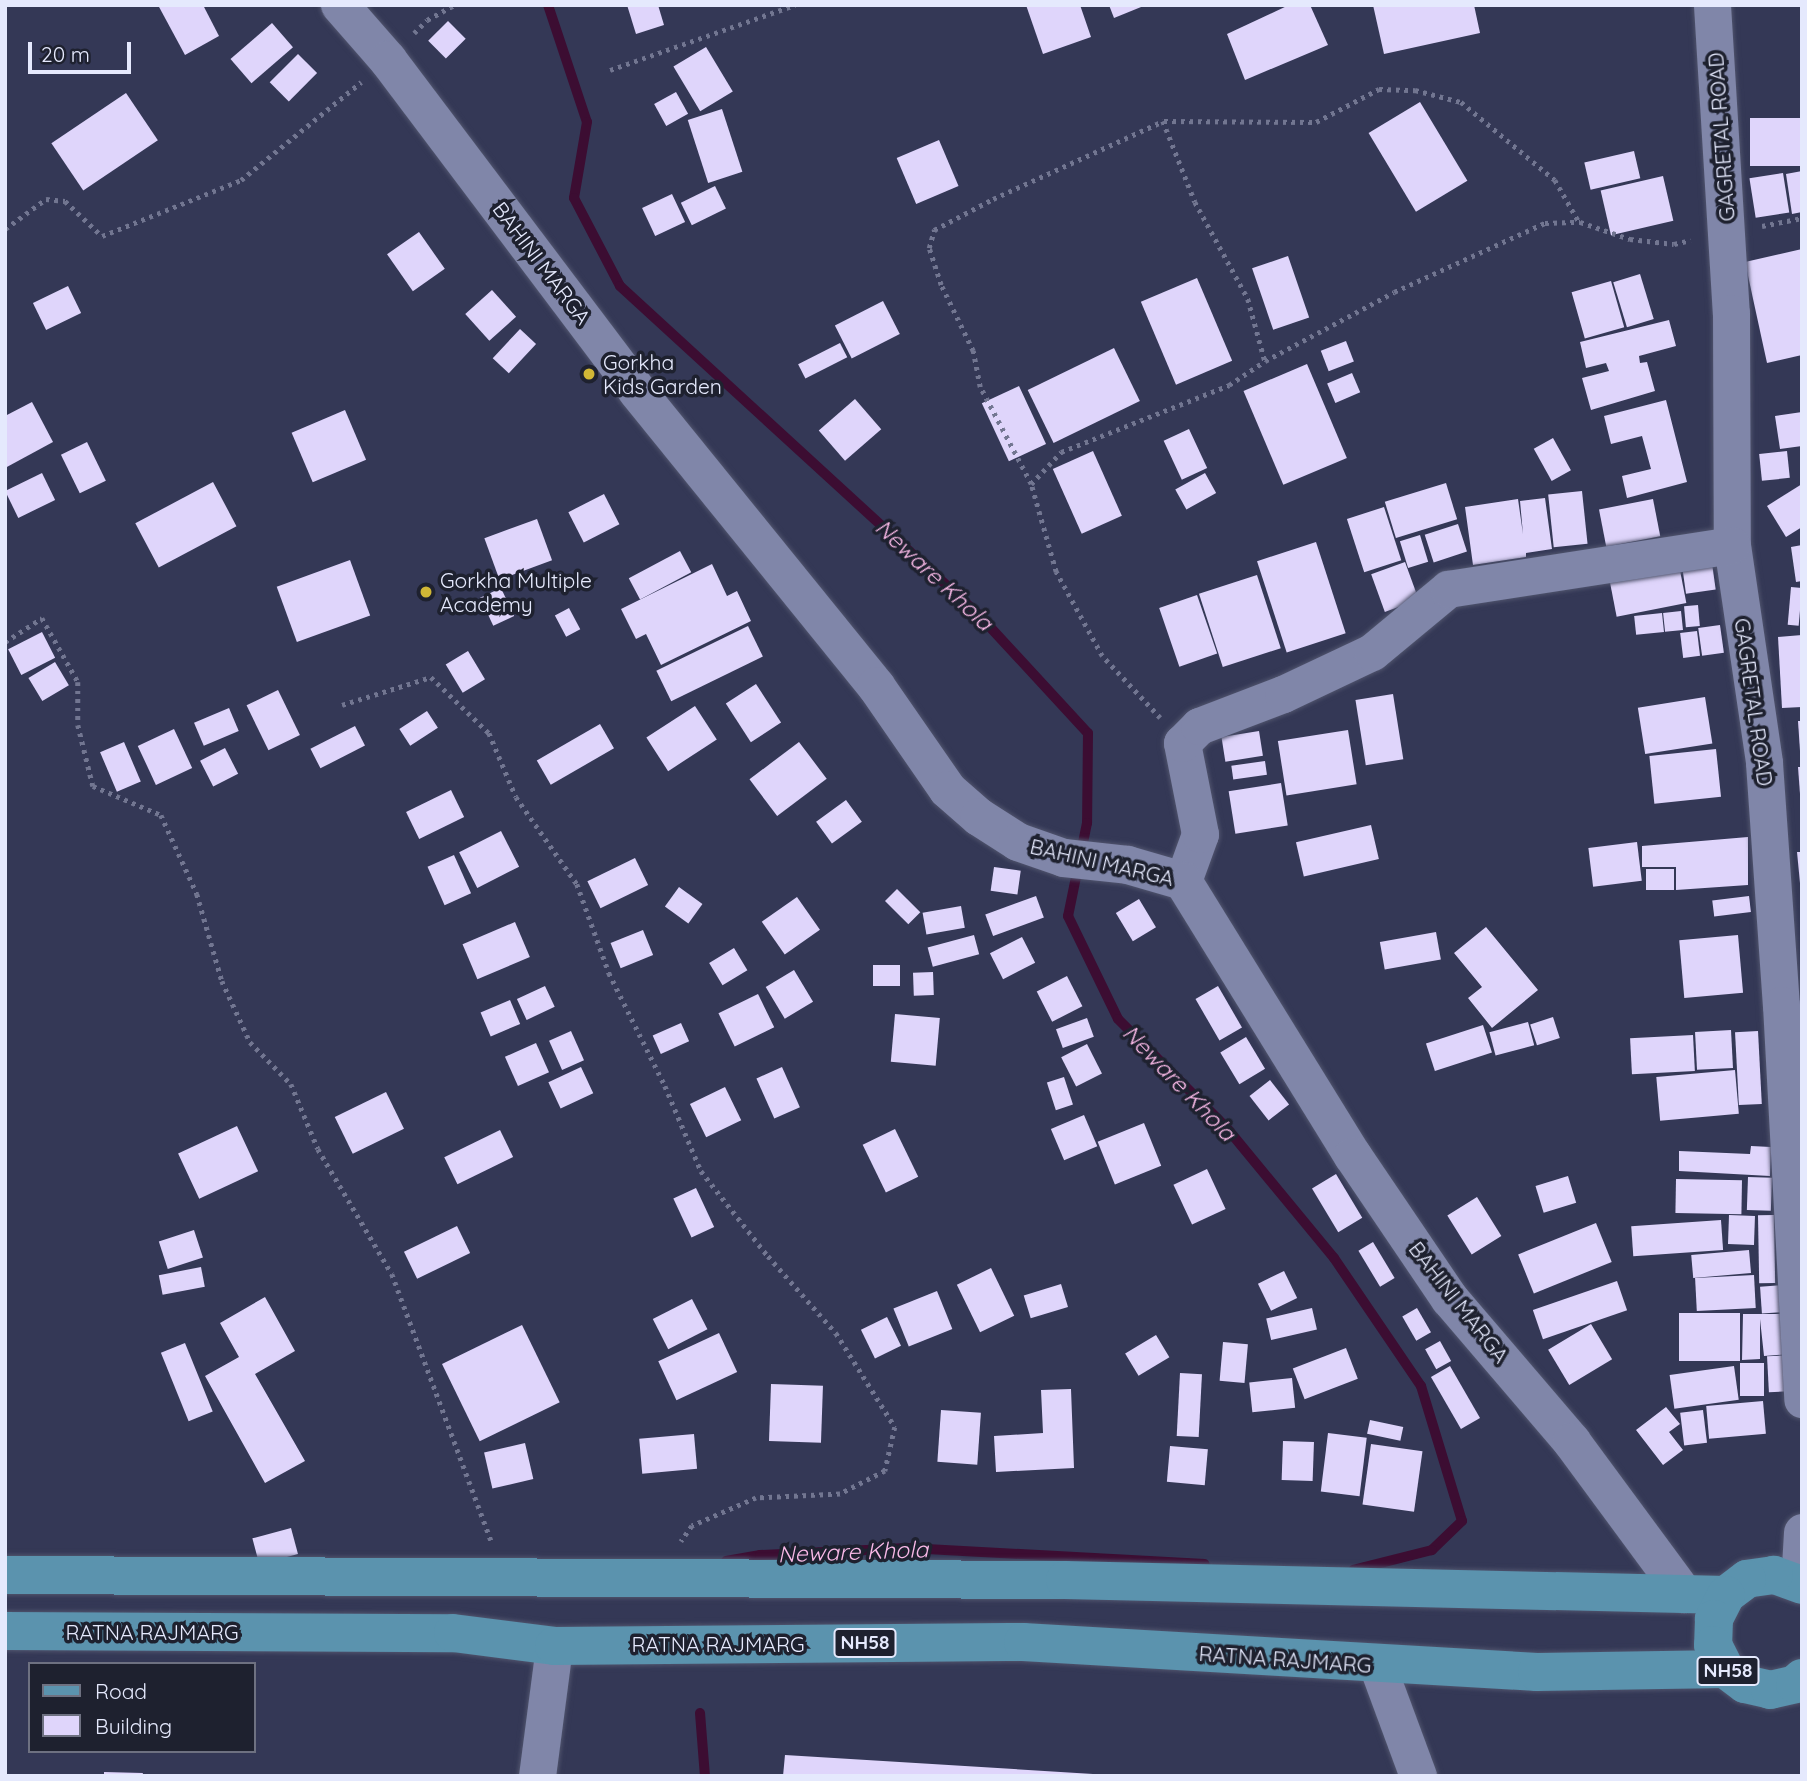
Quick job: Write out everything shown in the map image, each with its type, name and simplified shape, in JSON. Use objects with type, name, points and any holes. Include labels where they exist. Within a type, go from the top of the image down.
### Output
[{"type":"main road","points":[[5,1575],[1065,1580],[1726,1595],[1747,1579],[1774,1575],[1801,1584]]},
{"type":"main road","name":"NH58","points":[[1726,1595],[1714,1619],[1713,1645],[1725,1669],[1745,1684],[1770,1690],[1800,1684]]},
{"type":"main road","name":"RATNA RAJMARG","points":[[5,1631],[453,1633],[554,1646],[1023,1642],[1377,1665],[1536,1672],[1725,1669]]},
{"type":"street","name":"BAHINI MARGA","points":[[340,5],[388,60],[638,391],[876,686],[948,790],[979,817],[1018,842],[1064,858],[1128,864],[1184,881],[1353,1156],[1450,1299],[1572,1441],[1684,1594]]},
{"type":"street","name":"GAGRETAL ROAD","points":[[1712,5],[1728,231],[1732,545],[1764,763],[1781,1005],[1802,1399]]},
{"type":"street","points":[[1184,881],[1200,834],[1182,743],[1199,726],[1283,694],[1372,652],[1448,589],[1732,545]]},
{"type":"street","points":[[1801,1584],[1802,1532]]},
{"type":"street","points":[[537,1776],[554,1646]]},
{"type":"street","points":[[1377,1665],[1418,1776]]},
{"type":"path","points":[[5,229],[46,199],[65,201],[102,236],[241,180],[388,60],[427,19],[454,5]]},
{"type":"path","points":[[610,70],[795,5]]},
{"type":"path","points":[[1182,743],[1102,656],[1056,572],[1031,485],[980,387],[974,351],[941,285],[929,248],[934,230],[993,199],[1163,121],[1316,122],[1379,89],[1415,90],[1461,102],[1555,180],[1580,222]]},
{"type":"path","points":[[1163,121],[1195,202],[1248,299],[1265,361]]},
{"type":"path","points":[[1031,485],[1060,452],[1229,385],[1265,361],[1394,292],[1545,223],[1580,222],[1630,239],[1674,244],[1802,218]]},
{"type":"path","points":[[5,642],[42,618],[78,682],[78,725],[93,786],[160,815],[197,894],[222,981],[250,1042],[291,1084],[318,1149],[391,1274],[497,1556],[508,1576]]},
{"type":"path","points":[[342,705],[430,677],[489,733],[516,797],[577,884],[609,973],[665,1086],[701,1171],[768,1256],[836,1333],[895,1427],[885,1471],[840,1494],[756,1498],[692,1526],[655,1576]]},
{"type":"building","points":[[158,5],[203,5],[219,36],[185,55]]},
{"type":"building","points":[[627,5],[658,5],[664,25],[636,34]]},
{"type":"building","points":[[1026,5],[1080,5],[1091,37],[1043,54]]},
{"type":"building","points":[[1109,5],[1146,5],[1114,18]]},
{"type":"building","points":[[1289,5],[1310,5],[1328,45],[1245,80],[1227,34]]},
{"type":"building","points":[[1373,5],[1474,5],[1480,33],[1384,54]]},
{"type":"building","points":[[448,21],[466,39],[446,58],[428,41]]},
{"type":"building","points":[[272,23],[293,47],[251,83],[230,59]]},
{"type":"building","points":[[706,47],[733,92],[700,111],[673,67]]},
{"type":"building","points":[[298,54],[317,73],[289,101],[270,82]]},
{"type":"building","points":[[676,92],[688,114],[666,126],[654,104]]},
{"type":"building","points":[[126,93],[158,140],[83,191],[51,143]]},
{"type":"building","points":[[1420,102],[1467,181],[1416,212],[1369,133]]},
{"type":"building","points":[[722,109],[742,172],[708,183],[688,120]]},
{"type":"building","points":[[1750,118],[1802,118],[1802,166],[1750,166]]},
{"type":"building","points":[[939,140],[959,186],[916,204],[897,158]]},
{"type":"building","points":[[1634,151],[1640,178],[1591,190],[1584,162]]},
{"type":"building","points":[[1802,171],[1802,212],[1792,214],[1786,174]]},
{"type":"building","points":[[1783,173],[1789,213],[1756,218],[1749,178]]},
{"type":"building","points":[[1663,176],[1673,221],[1611,235],[1601,190]]},
{"type":"building","points":[[715,186],[726,208],[692,225],[681,203]]},
{"type":"building","points":[[672,194],[685,222],[655,236],[642,208]]},
{"type":"building","points":[[419,232],[445,269],[413,291],[387,254]]},
{"type":"building","points":[[1802,249],[1802,355],[1767,363],[1745,262]]},
{"type":"building","points":[[1288,256],[1309,317],[1273,330],[1252,268]]},
{"type":"building","points":[[1640,274],[1654,319],[1627,327],[1613,282]]},
{"type":"building","points":[[1197,278],[1232,361],[1176,385],[1141,302]]},
{"type":"building","points":[[1611,281],[1624,327],[1585,338],[1572,292]]},
{"type":"building","points":[[68,286],[81,313],[46,330],[33,303]]},
{"type":"building","points":[[492,290],[516,317],[489,341],[465,314]]},
{"type":"building","points":[[883,301],[900,334],[852,358],[835,326]]},
{"type":"building","points":[[1669,320],[1676,346],[1639,356],[1640,363],[1647,362],[1655,391],[1591,410],[1582,378],[1609,371],[1606,363],[1586,368],[1580,342]]},
{"type":"building","points":[[520,329],[536,344],[509,373],[493,358]]},
{"type":"building","points":[[1346,341],[1354,362],[1329,371],[1321,351]]},
{"type":"building","points":[[840,343],[847,357],[805,379],[798,364]]},
{"type":"building","points":[[1114,348],[1140,401],[1054,443],[1028,390]]},
{"type":"building","points":[[1307,364],[1347,458],[1283,485],[1243,391]]},
{"type":"building","points":[[1352,373],[1360,392],[1335,403],[1327,384]]},
{"type":"building","points":[[1019,386],[1046,444],[1009,461],[982,403]]},
{"type":"building","points":[[855,399],[881,429],[845,461],[819,430]]},
{"type":"building","points":[[1666,400],[1687,482],[1627,498],[1622,476],[1651,469],[1642,436],[1611,444],[1604,416]]},
{"type":"building","points":[[32,402],[53,442],[5,468],[5,416]]},
{"type":"building","points":[[345,410],[366,460],[313,482],[292,433]]},
{"type":"building","points":[[1802,412],[1802,446],[1780,449],[1775,416]]},
{"type":"building","points":[[1189,429],[1207,468],[1182,480],[1164,441]]},
{"type":"building","points":[[1553,438],[1571,470],[1552,481],[1534,449]]},
{"type":"building","points":[[87,442],[106,481],[80,493],[61,455]]},
{"type":"building","points":[[1093,451],[1122,516],[1082,534],[1053,469]]},
{"type":"building","points":[[1787,451],[1790,478],[1762,481],[1759,454]]},
{"type":"building","points":[[42,473],[55,500],[18,518],[5,491]]},
{"type":"building","points":[[1205,473],[1216,493],[1186,510],[1175,489]]},
{"type":"building","points":[[213,482],[236,526],[159,567],[135,523]]},
{"type":"building","points":[[1446,483],[1457,519],[1396,538],[1385,502]]},
{"type":"building","points":[[1802,484],[1802,527],[1786,537],[1767,506]]},
{"type":"building","points":[[1582,491],[1588,544],[1554,547],[1548,495]]},
{"type":"building","points":[[604,494],[619,524],[584,542],[568,512]]},
{"type":"building","points":[[1545,498],[1552,549],[1526,553],[1526,557],[1473,565],[1465,507],[1518,499],[1523,534],[1520,501]]},
{"type":"building","points":[[1653,499],[1660,536],[1606,547],[1599,509]]},
{"type":"building","points":[[1384,507],[1401,560],[1364,572],[1347,519]]},
{"type":"building","points":[[537,519],[552,560],[499,579],[484,538]]},
{"type":"building","points":[[1458,524],[1467,552],[1434,562],[1425,535]]},
{"type":"building","points":[[1420,535],[1428,562],[1408,568],[1400,541]]},
{"type":"building","points":[[1316,542],[1346,633],[1287,652],[1257,561]]},
{"type":"building","points":[[1802,545],[1802,581],[1796,582],[1791,547]]},
{"type":"building","points":[[1710,549],[1716,590],[1686,594],[1680,553]]},
{"type":"building","points":[[680,551],[691,572],[640,599],[629,578]]},
{"type":"building","points":[[1677,555],[1686,603],[1617,617],[1607,569]]},
{"type":"building","points":[[350,560],[370,615],[297,642],[277,587]]},
{"type":"building","points":[[1405,562],[1419,600],[1385,612],[1371,574]]},
{"type":"building","points":[[712,564],[727,596],[737,591],[751,621],[661,665],[646,634],[636,639],[621,609]]},
{"type":"building","points":[[1257,575],[1281,648],[1223,667],[1199,594]]},
{"type":"building","points":[[1791,587],[1802,588],[1799,626],[1788,625]]},
{"type":"building","points":[[501,588],[514,616],[493,626],[480,598]]},
{"type":"building","points":[[1197,595],[1217,654],[1179,667],[1159,608]]},
{"type":"building","points":[[1698,605],[1700,626],[1686,627],[1684,606]]},
{"type":"building","points":[[569,608],[580,629],[566,637],[555,616]]},
{"type":"building","points":[[1681,611],[1683,630],[1665,632],[1663,613]]},
{"type":"building","points":[[1662,613],[1664,632],[1636,635],[1634,616]]},
{"type":"building","points":[[1720,625],[1724,653],[1702,656],[1698,628]]},
{"type":"building","points":[[748,626],[763,657],[671,701],[656,671]]},
{"type":"building","points":[[1697,631],[1700,656],[1683,658],[1680,633]]},
{"type":"building","points":[[42,632],[55,658],[21,675],[8,649]]},
{"type":"building","points":[[1802,635],[1802,707],[1782,708],[1778,637]]},
{"type":"building","points":[[468,651],[485,679],[463,693],[446,664]]},
{"type":"building","points":[[55,662],[69,685],[42,701],[28,678]]},
{"type":"building","points":[[756,684],[781,723],[751,742],[726,704]]},
{"type":"building","points":[[278,690],[300,735],[268,750],[247,705]]},
{"type":"building","points":[[1393,694],[1403,759],[1366,765],[1355,700]]},
{"type":"building","points":[[1705,697],[1712,743],[1645,754],[1638,708]]},
{"type":"building","points":[[695,706],[717,740],[668,771],[646,738]]},
{"type":"building","points":[[229,708],[239,731],[204,746],[194,723]]},
{"type":"building","points":[[427,711],[438,728],[410,746],[399,729]]},
{"type":"building","points":[[1798,721],[1802,721],[1802,751],[1800,751]]},
{"type":"building","points":[[600,724],[614,748],[551,785],[537,760]]},
{"type":"building","points":[[355,726],[365,746],[320,768],[310,749]]},
{"type":"building","points":[[174,729],[192,768],[156,785],[138,746]]},
{"type":"building","points":[[1348,730],[1357,784],[1286,795],[1278,741]]},
{"type":"building","points":[[1259,731],[1263,756],[1225,762],[1221,737]]},
{"type":"building","points":[[124,742],[141,782],[117,792],[100,752]]},
{"type":"building","points":[[799,742],[827,779],[777,816],[749,779]]},
{"type":"building","points":[[225,748],[238,774],[213,787],[200,761]]},
{"type":"building","points":[[1716,749],[1721,797],[1654,804],[1649,756]]},
{"type":"building","points":[[1265,761],[1267,775],[1233,780],[1231,766]]},
{"type":"building","points":[[1798,767],[1802,767],[1802,794],[1800,794]]},
{"type":"building","points":[[1281,783],[1288,825],[1235,834],[1229,791]]},
{"type":"building","points":[[451,790],[464,817],[419,839],[406,812]]},
{"type":"building","points":[[846,800],[862,822],[832,844],[816,822]]},
{"type":"building","points":[[1371,825],[1379,859],[1304,876],[1296,842]]},
{"type":"building","points":[[501,831],[519,867],[477,888],[459,852]]},
{"type":"building","points":[[1748,837],[1748,885],[1676,890],[1676,867],[1642,867],[1642,846]]},
{"type":"building","points":[[1637,842],[1642,881],[1593,887],[1588,848]]},
{"type":"building","points":[[1797,852],[1802,852],[1802,883],[1800,883]]},
{"type":"building","points":[[454,855],[471,893],[445,905],[428,867]]},
{"type":"building","points":[[635,858],[648,885],[601,908],[587,881]]},
{"type":"building","points":[[994,867],[1021,871],[1017,895],[991,891]]},
{"type":"building","points":[[1646,869],[1674,869],[1674,890],[1646,890]]},
{"type":"building","points":[[679,887],[702,904],[688,923],[665,906]]},
{"type":"building","points":[[897,889],[920,912],[908,924],[885,901]]},
{"type":"building","points":[[1036,896],[1044,918],[993,936],[985,914]]},
{"type":"building","points":[[1749,896],[1751,912],[1714,916],[1712,901]]},
{"type":"building","points":[[797,897],[820,930],[785,954],[762,922]]},
{"type":"building","points":[[1139,899],[1156,927],[1133,941],[1116,913]]},
{"type":"building","points":[[961,906],[965,928],[926,934],[923,913]]},
{"type":"building","points":[[515,922],[530,957],[477,979],[463,944]]},
{"type":"building","points":[[1486,927],[1538,990],[1492,1028],[1468,998],[1482,987],[1454,953]]},
{"type":"building","points":[[643,930],[653,955],[621,968],[611,943]]},
{"type":"building","points":[[1436,932],[1441,960],[1385,969],[1380,942]]},
{"type":"building","points":[[974,935],[979,954],[933,967],[928,947]]},
{"type":"building","points":[[1738,935],[1743,993],[1684,998],[1679,940]]},
{"type":"building","points":[[1022,937],[1035,963],[1003,979],[990,953]]},
{"type":"building","points":[[734,948],[747,970],[723,985],[709,963]]},
{"type":"building","points":[[873,965],[900,965],[900,986],[873,986]]},
{"type":"building","points":[[794,970],[813,1002],[785,1019],[766,987]]},
{"type":"building","points":[[933,972],[934,995],[914,996],[913,973]]},
{"type":"building","points":[[1067,976],[1082,1006],[1052,1022],[1037,991]]},
{"type":"building","points":[[545,986],[555,1007],[527,1020],[517,999]]},
{"type":"building","points":[[1218,986],[1242,1028],[1219,1041],[1195,999]]},
{"type":"building","points":[[758,994],[774,1027],[735,1047],[718,1013]]},
{"type":"building","points":[[510,1000],[520,1024],[491,1036],[481,1013]]},
{"type":"building","points":[[895,1014],[940,1018],[936,1066],[891,1062]]},
{"type":"building","points":[[1553,1017],[1560,1038],[1537,1045],[1530,1024]]},
{"type":"building","points":[[1087,1018],[1094,1037],[1063,1048],[1056,1029]]},
{"type":"building","points":[[1528,1022],[1534,1045],[1496,1056],[1489,1032]]},
{"type":"building","points":[[681,1023],[689,1041],[661,1054],[653,1036]]},
{"type":"building","points":[[1483,1025],[1492,1053],[1435,1071],[1426,1044]]},
{"type":"building","points":[[1731,1030],[1733,1068],[1697,1070],[1695,1032]]},
{"type":"building","points":[[571,1031],[584,1060],[562,1070],[549,1041]]},
{"type":"building","points":[[1758,1031],[1762,1104],[1739,1105],[1735,1032]]},
{"type":"building","points":[[1693,1035],[1695,1071],[1632,1074],[1630,1038]]},
{"type":"building","points":[[1246,1037],[1265,1069],[1239,1084],[1220,1052]]},
{"type":"building","points":[[536,1043],[549,1072],[518,1086],[505,1057]]},
{"type":"building","points":[[1087,1044],[1102,1073],[1076,1087],[1061,1057]]},
{"type":"building","points":[[581,1067],[593,1093],[561,1108],[548,1082]]},
{"type":"building","points":[[782,1067],[800,1107],[774,1119],[756,1078]]},
{"type":"building","points":[[1735,1070],[1739,1114],[1660,1121],[1656,1077]]},
{"type":"building","points":[[1064,1077],[1073,1105],[1056,1110],[1047,1083]]},
{"type":"building","points":[[1270,1080],[1289,1104],[1269,1120],[1250,1096]]},
{"type":"building","points":[[725,1087],[741,1120],[706,1137],[690,1104]]},
{"type":"building","points":[[386,1092],[404,1129],[353,1154],[335,1117]]},
{"type":"building","points":[[1084,1115],[1097,1146],[1064,1160],[1051,1129]]},
{"type":"building","points":[[1144,1123],[1161,1166],[1115,1184],[1098,1142]]},
{"type":"building","points":[[237,1126],[258,1171],[199,1199],[178,1153]]},
{"type":"building","points":[[895,1129],[918,1177],[886,1192],[863,1145]]},
{"type":"building","points":[[500,1130],[513,1157],[457,1184],[444,1157]]},
{"type":"building","points":[[1751,1146],[1771,1147],[1770,1176],[1679,1171],[1679,1151],[1750,1154]]},
{"type":"building","points":[[1207,1169],[1226,1209],[1192,1225],[1173,1185]]},
{"type":"building","points":[[1336,1174],[1362,1218],[1338,1232],[1312,1188]]},
{"type":"building","points":[[1568,1176],[1576,1203],[1544,1213],[1535,1186]]},
{"type":"building","points":[[1748,1177],[1772,1178],[1771,1211],[1747,1210]]},
{"type":"building","points":[[1676,1179],[1742,1180],[1741,1214],[1675,1213]]},
{"type":"building","points":[[696,1188],[714,1227],[692,1238],[673,1199]]},
{"type":"building","points":[[1477,1197],[1501,1236],[1472,1255],[1447,1216]]},
{"type":"building","points":[[1729,1215],[1755,1216],[1754,1245],[1728,1244]]},
{"type":"building","points":[[1758,1215],[1774,1215],[1775,1283],[1759,1283]]},
{"type":"building","points":[[1721,1220],[1723,1250],[1633,1256],[1631,1226]]},
{"type":"building","points":[[1596,1223],[1612,1262],[1534,1293],[1518,1254]]},
{"type":"building","points":[[457,1226],[470,1253],[417,1279],[404,1252]]},
{"type":"building","points":[[194,1230],[203,1258],[168,1269],[159,1241]]},
{"type":"building","points":[[1373,1242],[1395,1278],[1380,1287],[1358,1251]]},
{"type":"building","points":[[1749,1250],[1751,1273],[1693,1278],[1691,1255]]},
{"type":"building","points":[[201,1267],[205,1287],[163,1295],[159,1275]]},
{"type":"building","points":[[991,1268],[1014,1316],[980,1332],[957,1285]]},
{"type":"building","points":[[1284,1271],[1297,1298],[1271,1311],[1258,1284]]},
{"type":"building","points":[[1754,1275],[1756,1308],[1697,1311],[1695,1278]]},
{"type":"building","points":[[1617,1281],[1627,1310],[1543,1339],[1533,1310]]},
{"type":"building","points":[[1061,1284],[1068,1307],[1031,1318],[1024,1295]]},
{"type":"building","points":[[1784,1285],[1786,1312],[1762,1314],[1760,1287]]},
{"type":"building","points":[[937,1291],[952,1329],[909,1347],[893,1309]]},
{"type":"building","points":[[265,1297],[295,1351],[255,1374],[305,1461],[265,1483],[205,1376],[239,1357],[220,1323]]},
{"type":"building","points":[[692,1299],[707,1329],[668,1349],[653,1319]]},
{"type":"building","points":[[1312,1308],[1317,1329],[1271,1340],[1266,1319]]},
{"type":"building","points":[[1417,1308],[1431,1332],[1416,1341],[1402,1316]]},
{"type":"building","points":[[1679,1313],[1740,1313],[1740,1361],[1679,1361]]},
{"type":"building","points":[[1743,1314],[1786,1314],[1789,1354],[1764,1356],[1760,1319],[1760,1359],[1742,1360]]},
{"type":"building","points":[[887,1317],[901,1346],[875,1358],[861,1330]]},
{"type":"building","points":[[1591,1324],[1612,1359],[1569,1385],[1548,1350]]},
{"type":"building","points":[[522,1325],[560,1402],[480,1441],[442,1364]]},
{"type":"building","points":[[719,1333],[737,1372],[676,1400],[658,1361]]},
{"type":"building","points":[[1156,1335],[1169,1357],[1139,1376],[1125,1354]]},
{"type":"building","points":[[1440,1341],[1451,1361],[1436,1369],[1425,1349]]},
{"type":"building","points":[[1223,1342],[1248,1344],[1245,1383],[1220,1381]]},
{"type":"building","points":[[185,1343],[213,1412],[189,1421],[161,1353]]},
{"type":"building","points":[[1346,1348],[1358,1379],[1305,1399],[1293,1368]]},
{"type":"building","points":[[1792,1355],[1794,1391],[1769,1392],[1767,1356]]},
{"type":"building","points":[[1740,1363],[1764,1363],[1764,1396],[1740,1396]]},
{"type":"building","points":[[1450,1366],[1480,1418],[1461,1429],[1431,1377]]},
{"type":"building","points":[[1734,1366],[1739,1400],[1674,1409],[1670,1375]]},
{"type":"building","points":[[1180,1373],[1202,1374],[1199,1437],[1177,1436]]},
{"type":"building","points":[[1292,1378],[1295,1408],[1252,1412],[1249,1382]]},
{"type":"building","points":[[771,1384],[823,1386],[821,1443],[769,1441]]},
{"type":"building","points":[[1071,1389],[1074,1468],[996,1472],[994,1436],[1043,1433],[1041,1390]]},
{"type":"building","points":[[1763,1401],[1766,1434],[1709,1439],[1706,1406]]},
{"type":"building","points":[[1666,1407],[1680,1424],[1669,1432],[1683,1450],[1663,1465],[1636,1430]]},
{"type":"building","points":[[941,1410],[981,1413],[977,1465],[937,1462]]},
{"type":"building","points":[[1703,1410],[1707,1443],[1684,1446],[1680,1413]]},
{"type":"building","points":[[1370,1420],[1403,1427],[1400,1441],[1367,1434]]},
{"type":"building","points":[[1328,1433],[1367,1438],[1360,1496],[1321,1492]]},
{"type":"building","points":[[694,1434],[697,1469],[642,1474],[639,1439]]},
{"type":"building","points":[[1283,1441],[1314,1442],[1313,1481],[1282,1480]]},
{"type":"building","points":[[525,1443],[533,1479],[492,1488],[484,1452]]},
{"type":"building","points":[[1371,1444],[1422,1451],[1414,1512],[1363,1504]]},
{"type":"building","points":[[1170,1446],[1208,1449],[1205,1485],[1167,1482]]},
{"type":"building","points":[[291,1528],[298,1554],[259,1564],[252,1538]]},
{"type":"building","points":[[785,1755],[1093,1774],[1093,1776],[783,1776]]},
{"type":"building","points":[[104,1772],[143,1773],[142,1776],[104,1776]]},
{"type":"waterway","name":"Neware Khola","points":[[548,5],[587,122],[574,198],[620,286],[978,614],[1088,733],[1087,823],[1068,916],[1118,1019],[1226,1127],[1334,1258],[1421,1386],[1462,1521],[1432,1550],[1353,1570]]},
{"type":"waterway","name":"Neware Khola","points":[[726,1561],[760,1555],[908,1548],[1205,1564]]},
{"type":"waterway","name":"Neware Khola","points":[[700,1713],[705,1776]]},
{"type":"place","name":"Gorkha Kids Garden","points":[[589,374]]},
{"type":"place","name":"Gorkha Multiple Academy","points":[[426,592]]}]
